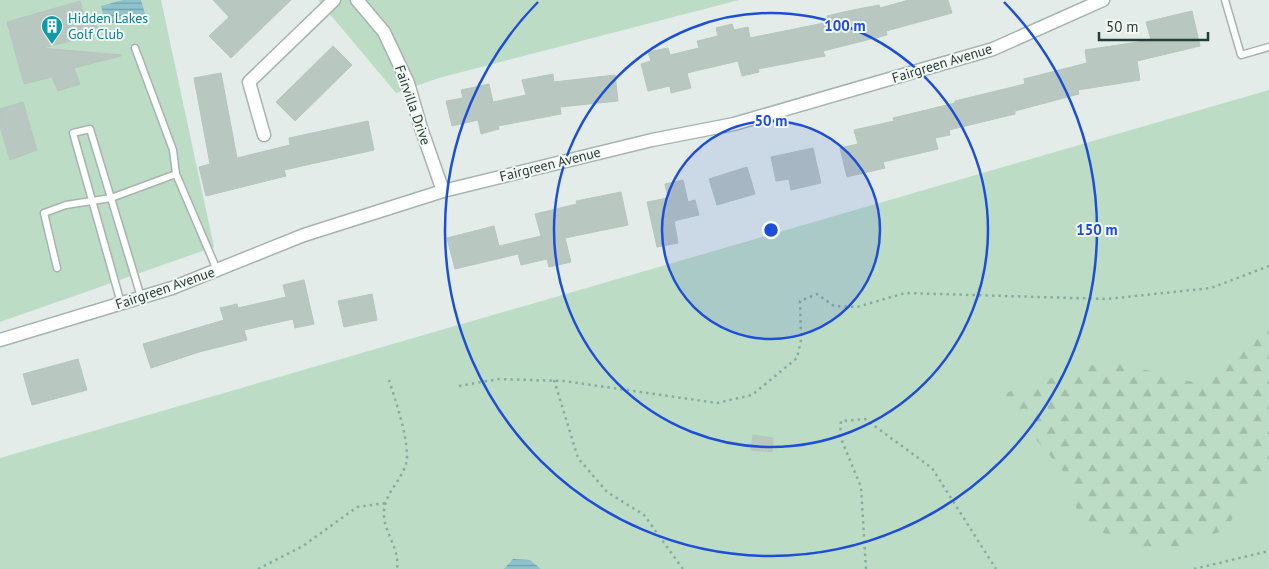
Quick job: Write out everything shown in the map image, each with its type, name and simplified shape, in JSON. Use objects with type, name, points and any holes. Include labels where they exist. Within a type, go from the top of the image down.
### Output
[{"type":"street","points":[[264,135],[249,82],[334,0]]},
{"type":"street","name":"Fairvilla Drive","points":[[357,0],[384,32],[408,83],[421,128],[443,191]]},
{"type":"street","name":"Fairgreen Avenue","points":[[0,340],[141,297],[217,270],[304,235],[443,191],[652,140],[734,124],[993,49],[1103,0]]},
{"type":"lane","points":[[1225,0],[1241,55],[1269,47]]},
{"type":"lane","points":[[136,48],[173,150],[176,174],[217,270]]},
{"type":"lane","points":[[121,303],[73,132],[90,129],[141,297]]},
{"type":"lane","points":[[57,268],[44,213],[66,205],[92,203],[111,198],[176,174]]},
{"type":"path","points":[[459,386],[499,379],[554,380],[717,403],[752,395],[797,358],[801,340],[800,301],[817,294],[834,306],[857,307],[905,293],[1107,299],[1211,288],[1269,266]]},
{"type":"path","points":[[389,380],[402,423],[406,463],[387,503],[384,514],[398,560],[397,569]]},
{"type":"path","points":[[554,380],[578,458],[607,492],[644,515],[683,569]]},
{"type":"path","points":[[866,569],[861,487],[840,436],[841,421],[865,418],[932,468],[996,569]]},
{"type":"path","points":[[258,569],[303,546],[357,507],[387,503]]},
{"type":"path","points":[[1194,569],[1269,551]]},
{"type":"green space","points":[[0,0],[161,0],[214,247],[0,322]]},
{"type":"green space","points":[[318,0],[739,0],[439,78],[396,93]]},
{"type":"green space","points":[[1269,90],[1269,569],[0,569],[0,458]]},
{"type":"green space","points":[[1269,320],[1269,473],[1260,475],[1225,530],[1162,552],[1082,526],[1066,475],[999,395],[1108,360],[1196,383]]},
{"type":"water","points":[[123,0],[141,0],[145,14],[106,25],[101,6]]},
{"type":"water","points":[[513,559],[530,560],[541,569],[504,569]]},
{"type":"building","points":[[213,0],[291,0],[231,58],[209,36],[229,17]]},
{"type":"building","points":[[909,0],[948,0],[952,13],[886,31],[887,35],[823,51],[825,56],[758,69],[759,72],[742,76],[738,61],[687,73],[691,88],[671,93],[670,86],[648,91],[641,64],[651,61],[648,52],[668,48],[670,55],[699,48],[697,41],[718,36],[716,28],[732,24],[734,30],[748,27],[750,38],[829,22],[827,16],[879,5],[880,8]]},
{"type":"building","name":"Hidden Lakes Golf Club","points":[[80,1],[85,19],[94,17],[99,34],[42,48],[121,56],[74,68],[80,84],[58,91],[52,77],[24,84],[7,22]]},
{"type":"building","points":[[1192,11],[1200,46],[1137,61],[1140,80],[1078,90],[1079,94],[1015,111],[1015,114],[949,130],[950,135],[935,138],[938,149],[883,162],[885,168],[847,177],[840,148],[858,144],[854,130],[894,121],[893,118],[955,103],[955,101],[1025,84],[1024,79],[1087,63],[1085,50],[1151,40],[1146,22]]},
{"type":"building","points":[[333,46],[352,65],[295,121],[276,102]]},
{"type":"building","points":[[221,73],[237,158],[290,145],[289,138],[368,121],[374,150],[284,170],[286,176],[206,196],[199,167],[210,164],[194,78]]},
{"type":"building","points":[[553,74],[554,82],[615,75],[618,101],[560,107],[561,114],[498,126],[499,129],[481,134],[478,120],[452,126],[446,101],[463,98],[461,90],[489,84],[493,102],[526,95],[522,80]]},
{"type":"building","points":[[23,102],[37,150],[10,160],[0,126],[0,109]]},
{"type":"building","points":[[813,148],[821,183],[791,190],[789,179],[776,181],[771,157]]},
{"type":"building","points":[[747,167],[755,194],[717,205],[709,179]]},
{"type":"building","points":[[683,180],[688,202],[695,200],[699,215],[674,221],[678,243],[657,247],[647,202],[668,198],[665,184]]},
{"type":"building","points":[[621,192],[628,225],[565,238],[571,262],[549,267],[547,259],[521,265],[518,254],[455,269],[447,238],[494,226],[499,246],[541,236],[535,214],[577,204],[576,201]]},
{"type":"building","points":[[304,280],[314,324],[295,328],[293,319],[244,330],[247,340],[199,352],[151,368],[143,344],[224,320],[220,308],[237,304],[238,308],[286,297],[283,285]]},
{"type":"building","points":[[372,294],[377,320],[344,327],[338,301]]},
{"type":"building","points":[[78,359],[87,390],[32,405],[23,374]]},
{"type":"building","points":[[753,435],[773,438],[772,452],[751,450]]},
{"type":"place","name":"Hidden Lakes Golf Club","points":[[52,45]]}]
